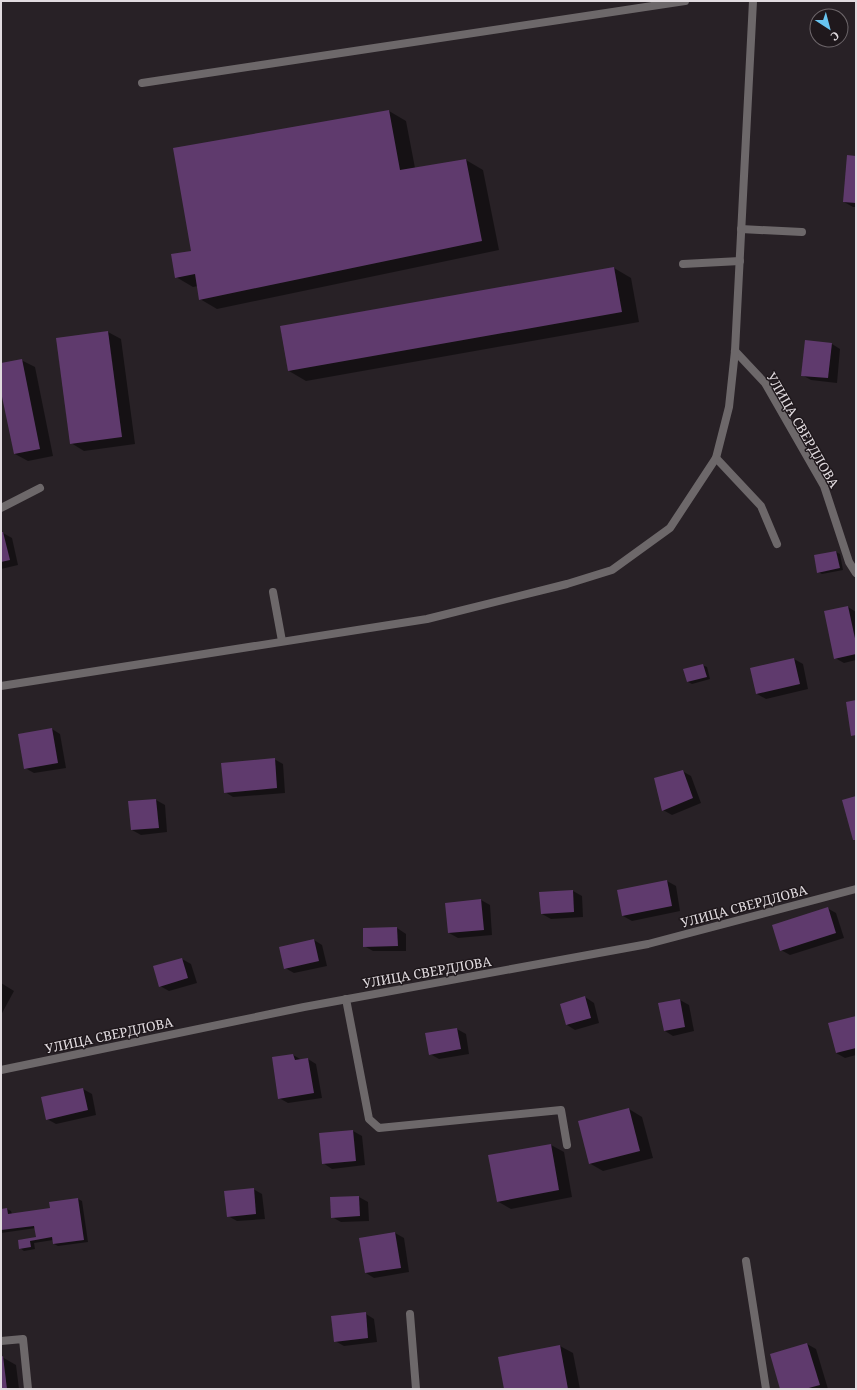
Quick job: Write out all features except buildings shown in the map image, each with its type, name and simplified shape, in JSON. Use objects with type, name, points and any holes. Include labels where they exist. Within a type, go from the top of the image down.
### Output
[{"type":"street","points":[[142,83],[685,1]]},
{"type":"street","points":[[1,686],[427,619],[567,584],[612,570],[670,528],[716,458],[729,407],[735,351],[753,1]]},
{"type":"street","points":[[742,229],[802,232]]},
{"type":"street","points":[[683,264],[740,262]]},
{"type":"street","name":"УЛИЦА СВЕРДЛОВА","points":[[735,351],[765,383],[824,486],[849,562],[856,573]]},
{"type":"street","points":[[716,458],[761,506],[777,544]]},
{"type":"street","points":[[1,508],[40,488]]},
{"type":"street","points":[[273,592],[282,641]]},
{"type":"street","name":"УЛИЦА СВЕРДЛОВА","points":[[1,1070],[346,999],[648,944],[856,889]]},
{"type":"street","points":[[346,999],[369,1120],[379,1128],[561,1110],[567,1145]]},
{"type":"street","points":[[746,1261],[766,1389]]},
{"type":"street","points":[[410,1314],[416,1389]]},
{"type":"street","points":[[1,1341],[23,1339],[28,1389]]}]
